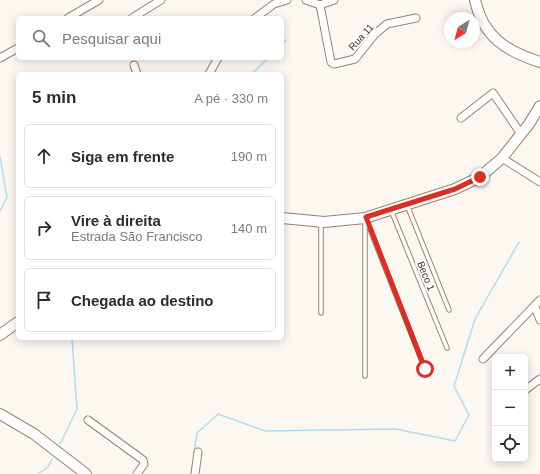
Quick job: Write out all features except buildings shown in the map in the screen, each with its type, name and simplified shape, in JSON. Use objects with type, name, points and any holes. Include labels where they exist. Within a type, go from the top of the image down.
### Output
[{"type":"main road","points":[[475,0],[478,14],[485,28],[496,40],[509,49],[540,62]]},
{"type":"main road","points":[[284,218],[321,222],[365,218],[455,189],[480,177],[502,158],[540,106]]},
{"type":"main road","points":[[0,335],[16,323]]},
{"type":"main road","points":[[0,414],[34,434],[86,474]]},
{"type":"street","points":[[71,16],[99,0]]},
{"type":"street","points":[[135,16],[161,0]]},
{"type":"street","points":[[258,16],[274,4],[287,0]]},
{"type":"street","points":[[306,0],[320,5],[334,0]]},
{"type":"street","name":"Rua 11","points":[[320,5],[331,62],[334,64],[354,59],[375,34],[387,24],[416,18]]},
{"type":"street","points":[[0,58],[16,49]]},
{"type":"street","points":[[209,72],[217,60]]},
{"type":"street","points":[[134,65],[136,72]]},
{"type":"street","points":[[462,118],[493,93],[521,134]]},
{"type":"street","points":[[502,158],[540,182]]},
{"type":"street","points":[[483,359],[535,307],[540,300]]},
{"type":"street","points":[[535,307],[540,320]]},
{"type":"street","points":[[528,388],[540,380]]},
{"type":"street","points":[[88,420],[143,460],[144,464],[137,474]]},
{"type":"street","points":[[195,474],[198,452]]},
{"type":"lane","points":[[407,205],[449,310]]},
{"type":"lane","name":"Beco 1","points":[[390,210],[447,348]]},
{"type":"lane","points":[[365,218],[425,369]]},
{"type":"lane","points":[[365,218],[365,376]]},
{"type":"lane","points":[[321,222],[321,313]]},
{"type":"waterway","points":[[254,72],[266,60]]},
{"type":"waterway","points":[[0,157],[7,197],[0,211]]},
{"type":"waterway","points":[[194,453],[197,433],[218,414],[265,431],[396,429],[455,441],[469,415],[454,386],[475,319],[519,242]]},
{"type":"waterway","points":[[60,444],[77,409],[72,340]]},
{"type":"waterway","points":[[191,474],[194,456]]},
{"type":"waterway","points":[[38,474],[48,467],[52,459]]},
{"type":"route","points":[[425,369],[366,217],[455,189],[480,177]]}]
